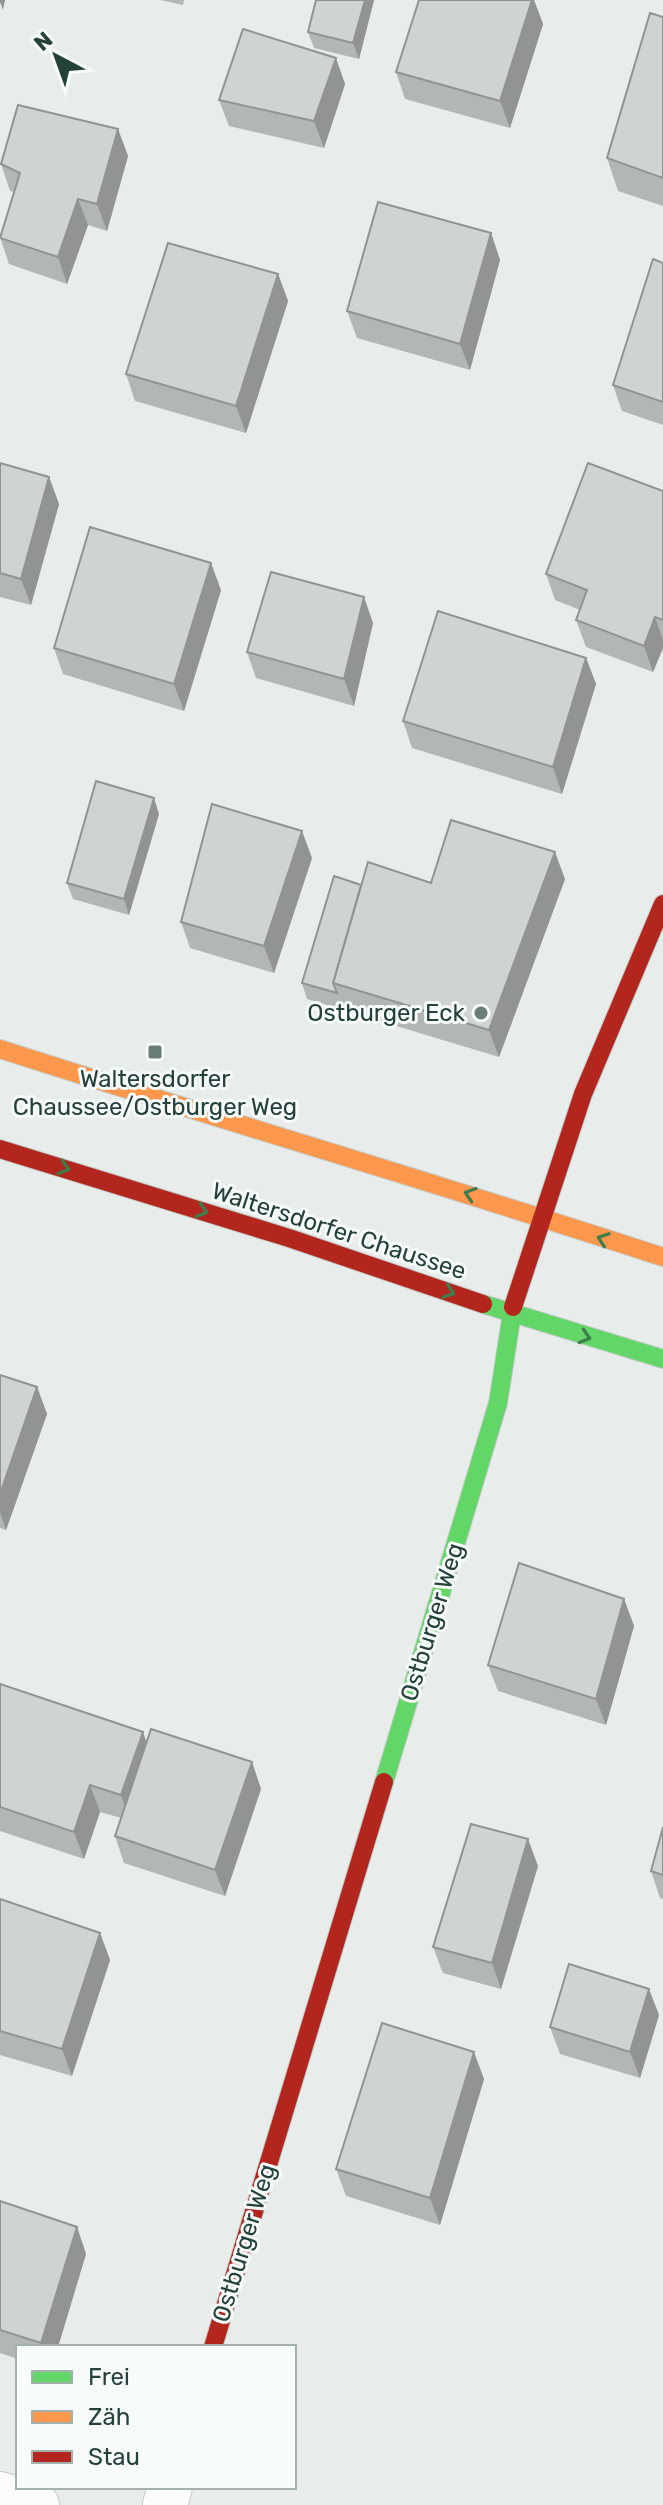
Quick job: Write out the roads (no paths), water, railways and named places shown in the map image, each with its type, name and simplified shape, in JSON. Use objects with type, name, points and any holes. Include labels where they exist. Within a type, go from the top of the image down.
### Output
[{"type":"street","name":"Ostburger Weg","points":[[214,2345],[498,1403],[511,1313],[583,1094],[663,904]]},
{"type":"street","points":[[0,1049],[252,1130],[465,1192],[663,1257]]},
{"type":"street","name":"Waltersdorfer Chaussee","points":[[0,1149],[289,1238],[511,1313],[663,1359]]},
{"type":"street","points":[[0,2494],[37,2505]]},
{"type":"place","name":"Ostburger Eck","points":[[481,1013]]},
{"type":"place","name":"Waltersdorfer Chaussee/Ostburger Weg","points":[[155,1052]]}]
